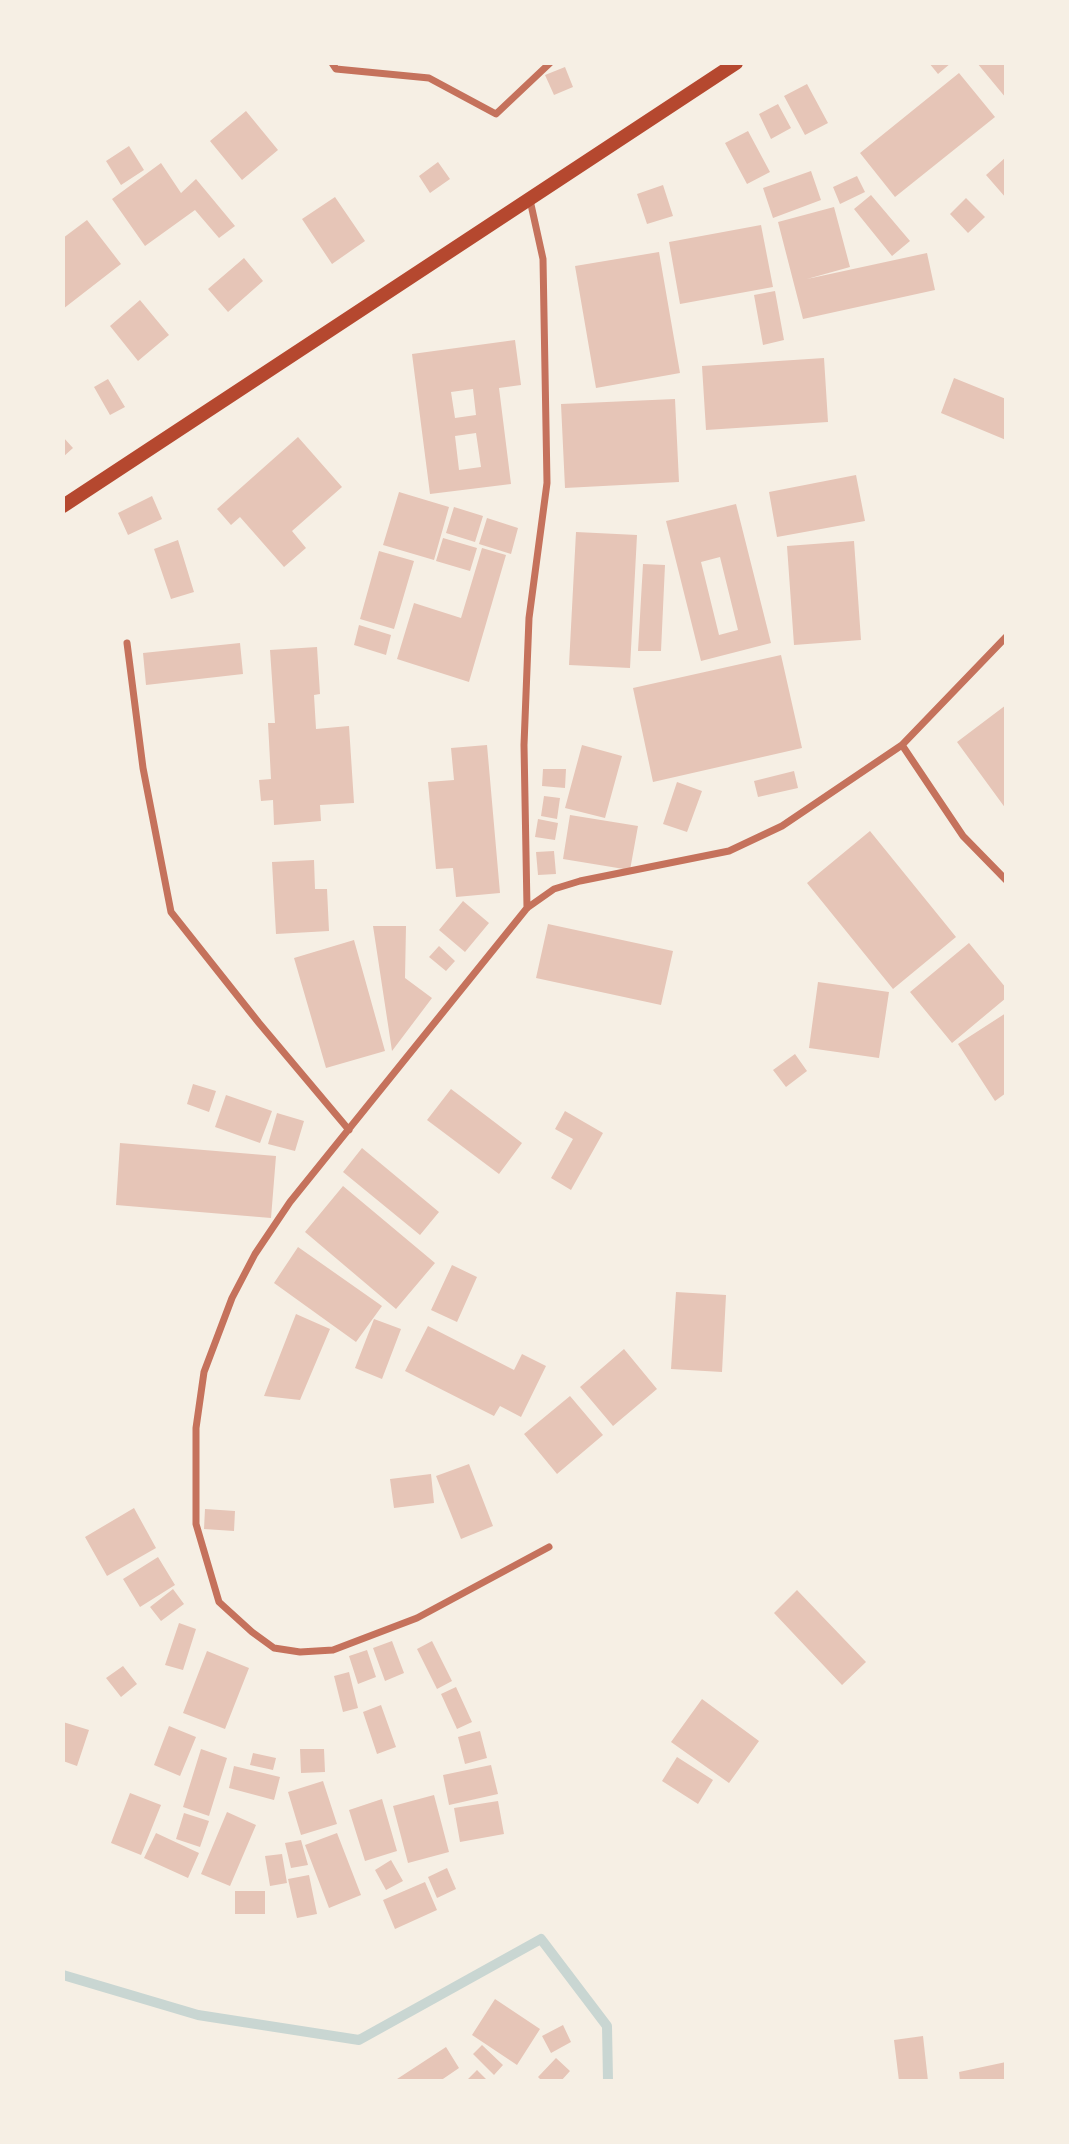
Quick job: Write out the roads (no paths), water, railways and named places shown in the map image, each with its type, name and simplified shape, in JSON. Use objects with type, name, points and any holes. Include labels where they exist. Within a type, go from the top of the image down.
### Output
[{"type":"main road","points":[[63,506],[736,63]]},
{"type":"street","points":[[332,63],[336,69],[429,78],[496,114],[550,63]]},
{"type":"street","points":[[527,908],[524,745],[529,618],[547,483],[543,259],[530,200]]},
{"type":"street","points":[[549,1547],[417,1618],[333,1650],[300,1652],[274,1648],[252,1632],[219,1602],[196,1524],[196,1428],[204,1372],[232,1298],[255,1254],[290,1202],[527,908],[554,889],[580,881],[729,851],[782,826],[902,745],[1006,637]]},
{"type":"street","points":[[127,643],[143,768],[172,912],[259,1023],[349,1130]]},
{"type":"street","points":[[902,745],[963,836],[1006,880]]},
{"type":"waterway","points":[[63,1975],[198,2015],[359,2040],[541,1939],[607,2026],[608,2081]]}]
